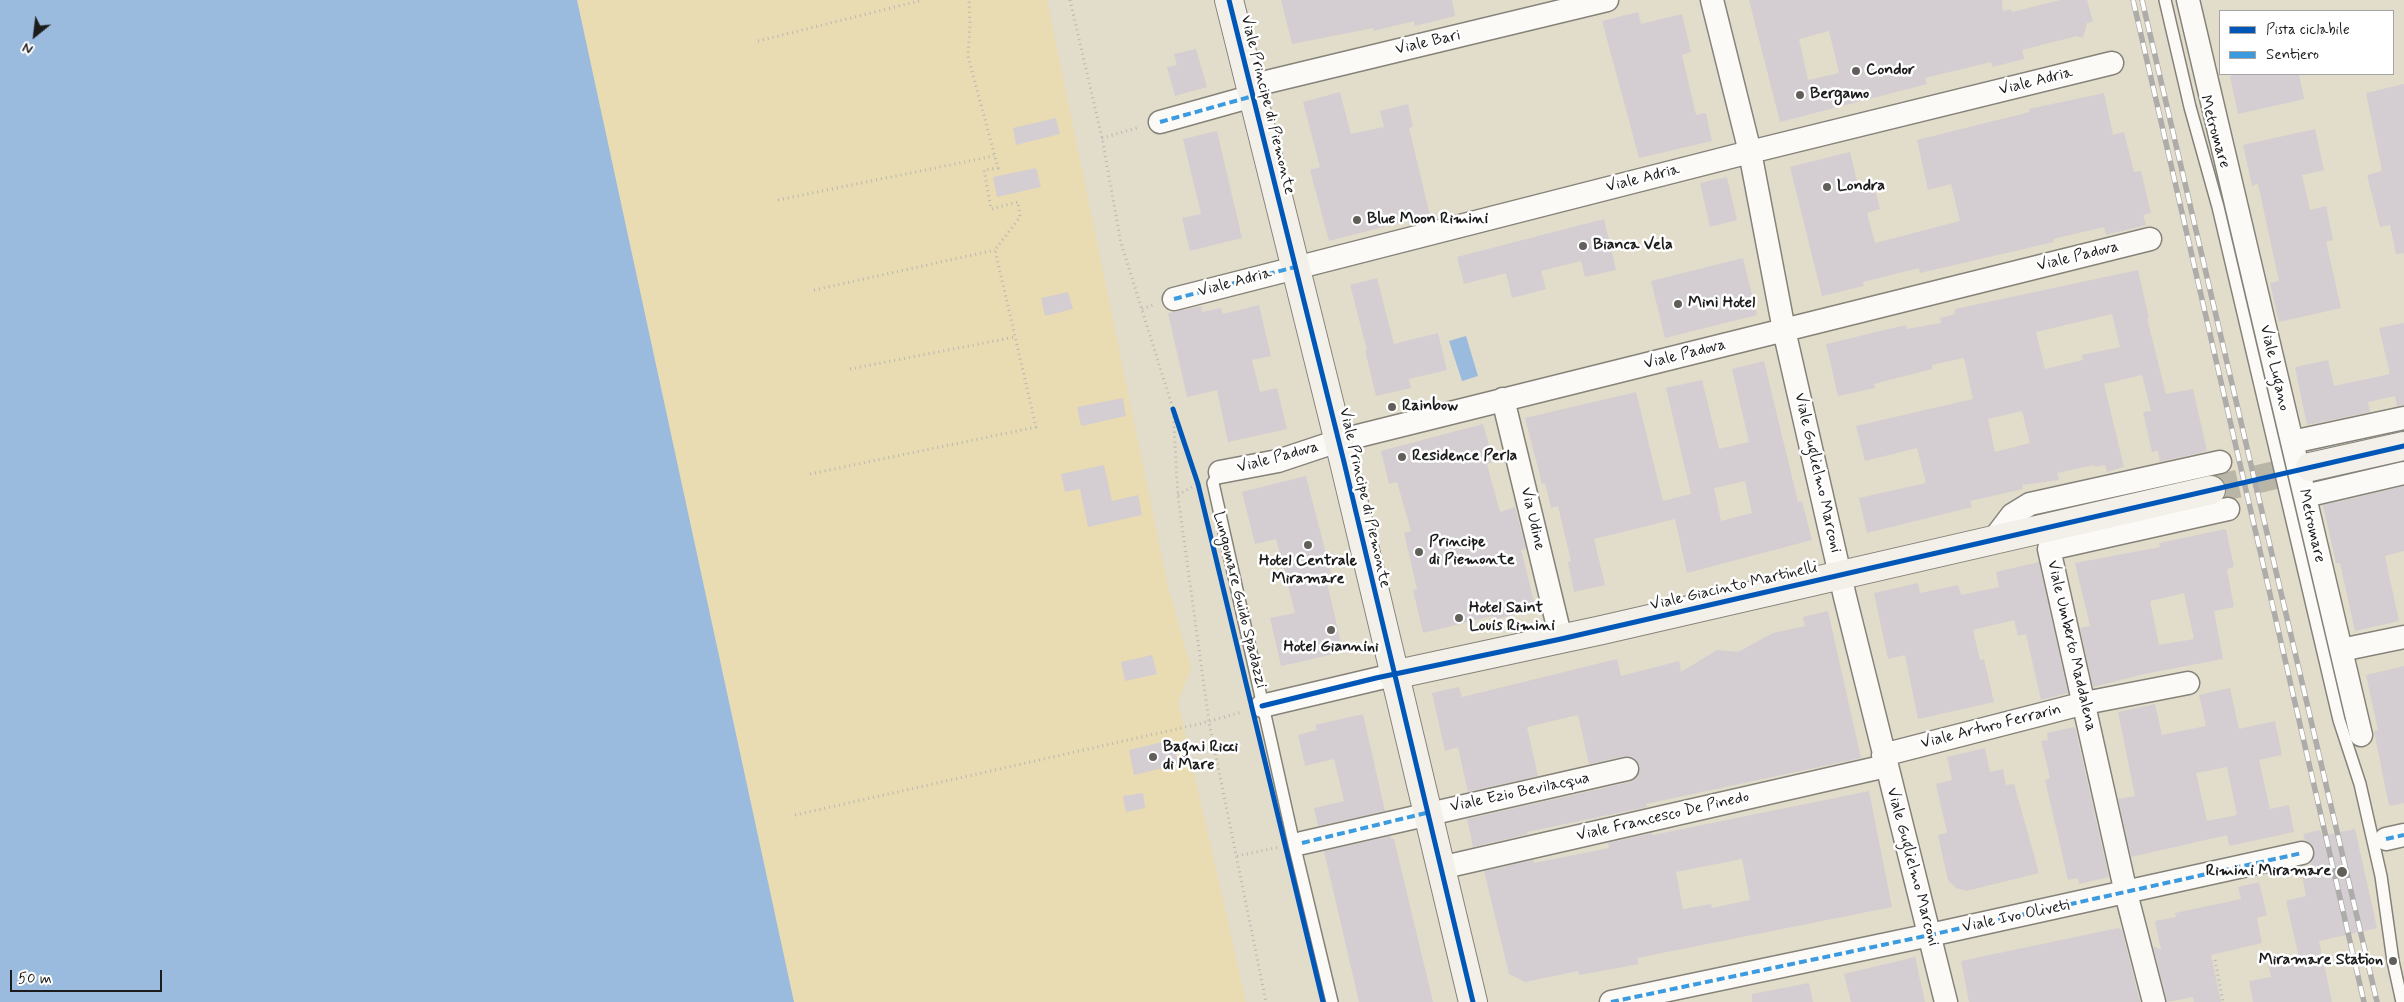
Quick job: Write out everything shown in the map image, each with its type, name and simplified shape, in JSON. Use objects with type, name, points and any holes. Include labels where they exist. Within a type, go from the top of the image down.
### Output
[{"type":"street","name":"Viale Principe di Piemonte","points":[[1229,0],[1338,441],[1473,1002]]},
{"type":"street","name":"Viale Bari","points":[[1160,122],[1251,91],[1606,0]]},
{"type":"street","name":"Viale Guglielmo Marconi","points":[[1712,0],[1750,152],[1784,330],[1840,575],[1946,1002]]},
{"type":"street","name":"Viale Lugano","points":[[2188,0],[2361,735]]},
{"type":"street","name":"Viale Adria","points":[[1174,299],[1750,152],[2112,63]]},
{"type":"street","name":"Viale Padova","points":[[1220,472],[1278,461],[1338,441],[2150,239]]},
{"type":"street","name":"Via Udine","points":[[1503,399],[1561,639]]},
{"type":"street","points":[[2292,442],[2404,418]]},
{"type":"street","points":[[2310,467],[2404,446]]},
{"type":"street","points":[[1993,540],[2012,515],[2030,504],[2220,462]]},
{"type":"street","points":[[2305,496],[2404,473]]},
{"type":"street","name":"Viale Giacinto Martinelli","points":[[1262,706],[1993,540],[2220,500]]},
{"type":"street","name":"Viale Umberto Maddalena","points":[[2154,1002],[2126,893],[2049,549],[2220,500]]},
{"type":"street","points":[[2340,650],[2404,638]]},
{"type":"street","name":"Viale Arturo Ferrarin","points":[[1885,760],[2085,703],[2188,683]]},
{"type":"street","name":"Viale Francesco De Pinedo","points":[[1440,868],[1885,760]]},
{"type":"street","name":"Viale Ezio Bevilacqua","points":[[1290,842],[1628,769]]},
{"type":"street","name":"Viale Ivo Oliveti","points":[[1611,1002],[2126,893],[2302,853]]},
{"type":"lane","name":"Metromare","points":[[2165,0],[2190,107],[2218,207],[2339,720],[2360,784],[2381,876],[2391,952],[2402,1002]]},
{"type":"lane","name":"Lungomare Guido Spadazzi","points":[[1220,472],[1213,483],[1262,706],[1332,1002]]},
{"type":"path","points":[[758,41],[923,0]]},
{"type":"path","points":[[814,290],[995,250],[1020,217],[1018,202],[991,209],[984,170],[998,168],[968,56],[969,0]]},
{"type":"path","points":[[1070,0],[1102,138],[1121,243],[1182,438]]},
{"type":"path","points":[[1102,138],[1160,122]]},
{"type":"path","points":[[778,200],[994,156]]},
{"type":"path","points":[[810,474],[1036,427],[995,250]]},
{"type":"path","points":[[850,369],[1015,337]]},
{"type":"path","points":[[1173,409],[1178,496],[1209,722],[1266,1002]]},
{"type":"path","points":[[795,815],[1209,722],[1262,706]]},
{"type":"path","points":[[1237,856],[1290,842]]},
{"type":"path","points":[[2215,960],[2224,1002]]},
{"type":"sand","points":[[577,0],[1047,0],[1168,587],[1191,669],[1178,702],[1246,1002],[794,1002]]},
{"type":"water","points":[[0,0],[577,0],[794,1002],[0,1002]]},
{"type":"water","points":[[1466,336],[1478,376],[1462,381],[1449,341]]},
{"type":"building","points":[[1281,0],[1452,0],[1455,16],[1415,26],[1414,21],[1374,31],[1373,28],[1292,44]]},
{"type":"building","points":[[1749,0],[2002,0],[2003,11],[2011,9],[2012,12],[2060,0],[2087,0],[2093,22],[2087,23],[2083,38],[2077,36],[2022,50],[2024,59],[1993,67],[1991,62],[1925,78],[1927,84],[1780,122]],"holes":[[[1829,31],[1839,73],[1808,80],[1799,39]]]},
{"type":"building","points":[[1638,12],[1641,24],[1682,14],[1691,52],[1682,55],[1696,115],[1706,113],[1712,141],[1639,158],[1602,21]]},
{"type":"building","points":[[1196,49],[1207,87],[1175,96],[1167,67],[1177,65],[1174,54]]},
{"type":"building","points":[[2299,75],[2304,99],[2238,114],[2230,76]]},
{"type":"building","points":[[2404,84],[2404,253],[2396,254],[2390,225],[2380,227],[2367,175],[2382,171],[2366,93]]},
{"type":"building","points":[[1340,92],[1351,134],[1384,127],[1380,111],[1408,104],[1413,127],[1409,128],[1430,215],[1329,241],[1310,170],[1320,167],[1303,102]]},
{"type":"building","points":[[2104,93],[2113,135],[2124,132],[2134,172],[2141,171],[2151,213],[2143,215],[2146,225],[2106,235],[2104,227],[2053,239],[2054,242],[1920,273],[1919,268],[1863,282],[1864,286],[1822,296],[1790,167],[1850,152],[1859,189],[1874,186],[1880,209],[1867,213],[1875,243],[1960,221],[1951,184],[1928,190],[1917,140],[2030,112],[2029,109]]},
{"type":"building","points":[[1056,118],[1060,134],[1016,145],[1013,128]]},
{"type":"building","points":[[2315,129],[2324,170],[2302,175],[2310,210],[2326,206],[2333,240],[2326,242],[2341,308],[2279,322],[2270,283],[2279,281],[2258,184],[2252,186],[2243,145]]},
{"type":"building","points":[[1217,131],[1242,238],[1190,251],[1182,218],[1201,214],[1183,139]]},
{"type":"building","points":[[1036,168],[1041,187],[997,197],[993,177]]},
{"type":"building","points":[[1727,177],[1737,220],[1710,227],[1700,183]]},
{"type":"building","points":[[1604,219],[1616,270],[1585,277],[1581,261],[1541,271],[1546,289],[1512,298],[1506,273],[1464,284],[1457,257]]},
{"type":"building","points":[[1743,258],[1757,315],[1665,338],[1651,281]]},
{"type":"building","points":[[2138,270],[2149,318],[2147,318],[2166,394],[2193,389],[2207,451],[2160,462],[2158,451],[2152,452],[2143,412],[2151,411],[2142,375],[2104,384],[2124,467],[2107,472],[2105,465],[2094,467],[2094,465],[2057,473],[2059,480],[2022,485],[2023,489],[1970,501],[1972,507],[1867,533],[1859,498],[1926,483],[1917,448],[1865,461],[1856,426],[1973,399],[1964,358],[1932,365],[1932,369],[1874,384],[1875,388],[1838,396],[1826,344],[1906,325],[1907,329],[1941,323],[1940,318],[1955,314],[1955,309]],"holes":[[[2112,314],[2120,347],[2082,355],[2083,360],[2045,369],[2036,332]],[[2022,411],[2030,443],[1995,452],[1988,419]]]},
{"type":"building","points":[[1377,278],[1394,344],[1438,333],[1447,370],[1409,379],[1411,388],[1376,396],[1365,350],[1367,350],[1350,285]]},
{"type":"building","points":[[1068,292],[1073,309],[1045,316],[1041,298]]},
{"type":"building","points":[[1259,305],[1271,356],[1252,360],[1260,392],[1277,388],[1287,429],[1228,442],[1217,390],[1187,397],[1168,313],[1201,306],[1202,312],[1221,308],[1223,314]]},
{"type":"building","points":[[2404,323],[2404,405],[2397,406],[2395,396],[2368,402],[2370,412],[2307,425],[2295,367],[2328,360],[2334,386],[2390,374],[2379,328]]},
{"type":"building","points":[[1764,361],[1798,502],[1802,501],[1812,540],[1687,573],[1675,519],[1594,539],[1605,585],[1574,592],[1568,562],[1571,561],[1558,506],[1551,508],[1545,483],[1542,484],[1525,418],[1636,392],[1663,501],[1691,494],[1666,388],[1702,380],[1719,449],[1749,442],[1732,369]],"holes":[[[1745,481],[1752,513],[1721,521],[1714,488]]]},
{"type":"building","points":[[1123,398],[1126,416],[1081,426],[1077,407]]},
{"type":"building","points":[[1483,424],[1494,462],[1487,464],[1500,512],[1515,507],[1526,549],[1521,550],[1536,609],[1493,620],[1492,616],[1423,633],[1413,590],[1417,589],[1404,533],[1411,531],[1397,482],[1389,484],[1381,451]]},
{"type":"building","points":[[1104,465],[1112,501],[1138,495],[1142,515],[1088,527],[1080,489],[1065,492],[1061,474]]},
{"type":"building","points":[[1306,476],[1333,581],[1327,582],[1343,652],[1281,666],[1270,618],[1295,613],[1276,539],[1255,544],[1242,492]]},
{"type":"building","points":[[2404,486],[2404,551],[2385,556],[2399,621],[2355,631],[2340,563],[2336,563],[2323,505]]},
{"type":"building","points":[[2226,529],[2234,567],[2227,569],[2234,607],[2214,611],[2223,659],[2144,674],[2093,687],[2080,628],[2090,626],[2075,563],[2160,547],[2159,543]],"holes":[[[2184,593],[2194,639],[2159,645],[2150,601]]]},
{"type":"building","points":[[2039,562],[2068,693],[2041,700],[2026,634],[2018,636],[2014,620],[1973,630],[1980,660],[1984,659],[1994,702],[1918,719],[1905,655],[1888,659],[1874,593],[1918,583],[1920,593],[1958,585],[1961,595],[1999,587],[1996,572]]},
{"type":"building","points":[[1828,611],[1861,758],[1646,804],[1647,807],[1527,832],[1528,834],[1473,847],[1467,819],[1630,782],[1639,773],[1640,766],[1631,757],[1625,756],[1589,764],[1578,715],[1527,727],[1538,776],[1468,792],[1458,747],[1445,751],[1432,693],[1459,687],[1462,697],[1617,659],[1621,676],[1679,661],[1681,672],[1717,650],[1738,652],[1773,633],[1805,626],[1803,617]]},
{"type":"building","points":[[1152,655],[1157,674],[1125,681],[1121,662]]},
{"type":"building","points":[[2404,666],[2404,803],[2389,806],[2374,731],[2378,730],[2366,675]]},
{"type":"building","points":[[2230,688],[2239,729],[2275,721],[2282,755],[2259,760],[2270,809],[2289,805],[2294,832],[2229,846],[2227,835],[2131,857],[2118,799],[2135,796],[2118,712],[2155,704],[2162,735],[2206,726],[2199,695]],"holes":[[[2227,767],[2237,815],[2207,821],[2196,773]]]},
{"type":"building","points":[[1363,714],[1385,811],[1318,826],[1314,808],[1344,801],[1334,759],[1305,766],[1298,735],[1317,730],[1315,725]]},
{"type":"building","points":[[2075,727],[2109,877],[2079,884],[2078,878],[2068,880],[2045,780],[2050,778],[2041,741],[2048,740],[2047,733]]},
{"type":"building","name":"Bagni Ricci di Mare","points":[[1171,740],[1179,764],[1134,775],[1129,750]]},
{"type":"building","points":[[1985,748],[1990,772],[2003,769],[2006,785],[2014,784],[2039,873],[1966,891],[1956,888],[1948,880],[1938,835],[1947,833],[1936,784],[1952,780],[1947,757]]},
{"type":"building","points":[[1869,791],[1892,907],[1637,958],[1639,964],[1579,975],[1578,971],[1525,982],[1509,974],[1484,871],[1533,860],[1534,863],[1609,848],[1608,843],[1652,833],[1653,835]],"holes":[[[1742,859],[1750,900],[1712,908],[1711,904],[1683,909],[1676,872]]]},
{"type":"building","points":[[1143,793],[1145,808],[1126,812],[1123,796]]},
{"type":"building","points":[[2355,829],[2377,928],[2319,941],[2332,1002],[2253,1002],[2249,981],[2271,977],[2268,964],[2299,957],[2286,901],[2306,896],[2302,876],[2313,874],[2310,863],[2314,857],[2315,850],[2305,840],[2303,834],[2320,830],[2322,836]]},
{"type":"building","points":[[1391,836],[1391,839],[1394,839],[1433,1002],[1359,1002],[1324,851]]},
{"type":"building","points":[[2259,882],[2267,915],[2257,918],[2262,943],[2211,955],[2221,1002],[2194,1002],[2193,997],[2167,1002],[2153,946],[2161,950],[2155,921],[2176,917],[2175,913],[2241,899],[2238,887]]},
{"type":"building","points":[[2118,928],[2122,930],[2140,1002],[1969,1002],[1961,961]]},
{"type":"building","points":[[1915,957],[1925,1002],[1851,1002],[1844,974]]},
{"type":"building","points":[[1809,983],[1813,1002],[1752,1002],[1752,994]]},
{"type":"tunnel","points":[[2211,490],[2310,467]]},
{"type":"railway","points":[[2133,0],[2364,1002]]},
{"type":"railway","points":[[2142,0],[2377,1002]]},
{"type":"marked path","points":[[1160,122],[1253,96]]},
{"type":"marked path","points":[[1174,299],[1295,267]]},
{"type":"marked path","points":[[1302,843],[1426,813]]},
{"type":"marked path","points":[[2386,839],[2404,835]]},
{"type":"marked path","points":[[1611,1002],[1930,935],[2302,853]]},
{"type":"cycle path","points":[[1229,0],[1344,462],[1473,1002]]},
{"type":"cycle path","points":[[1173,409],[1198,484],[1323,1002]]},
{"type":"cycle path","points":[[1262,706],[1376,678],[1561,639],[2404,446]]},
{"type":"place","name":"Condor","points":[[1856,71]]},
{"type":"place","name":"Bergamo","points":[[1800,95]]},
{"type":"place","name":"Londra","points":[[1827,187]]},
{"type":"place","name":"Blue Moon Rimini","points":[[1357,220]]},
{"type":"place","name":"Bianca Vela","points":[[1583,246]]},
{"type":"place","name":"Mini Hotel","points":[[1678,304]]},
{"type":"place","name":"Rainbow","points":[[1392,407]]},
{"type":"place","name":"Residence Perla","points":[[1402,457]]},
{"type":"place","name":"Hotel Centrale Miramare","points":[[1308,545]]},
{"type":"place","name":"Principe di Piemonte","points":[[1419,552]]},
{"type":"place","name":"Hotel Saint Louis Rimini","points":[[1459,618]]},
{"type":"place","name":"Hotel Giannini","points":[[1331,630]]},
{"type":"place","name":"Bagni Ricci di Mare","points":[[1153,757]]},
{"type":"place","name":"Rimini Miramare","points":[[2342,872]]},
{"type":"place","name":"Miramare Station","points":[[2393,961]]}]
